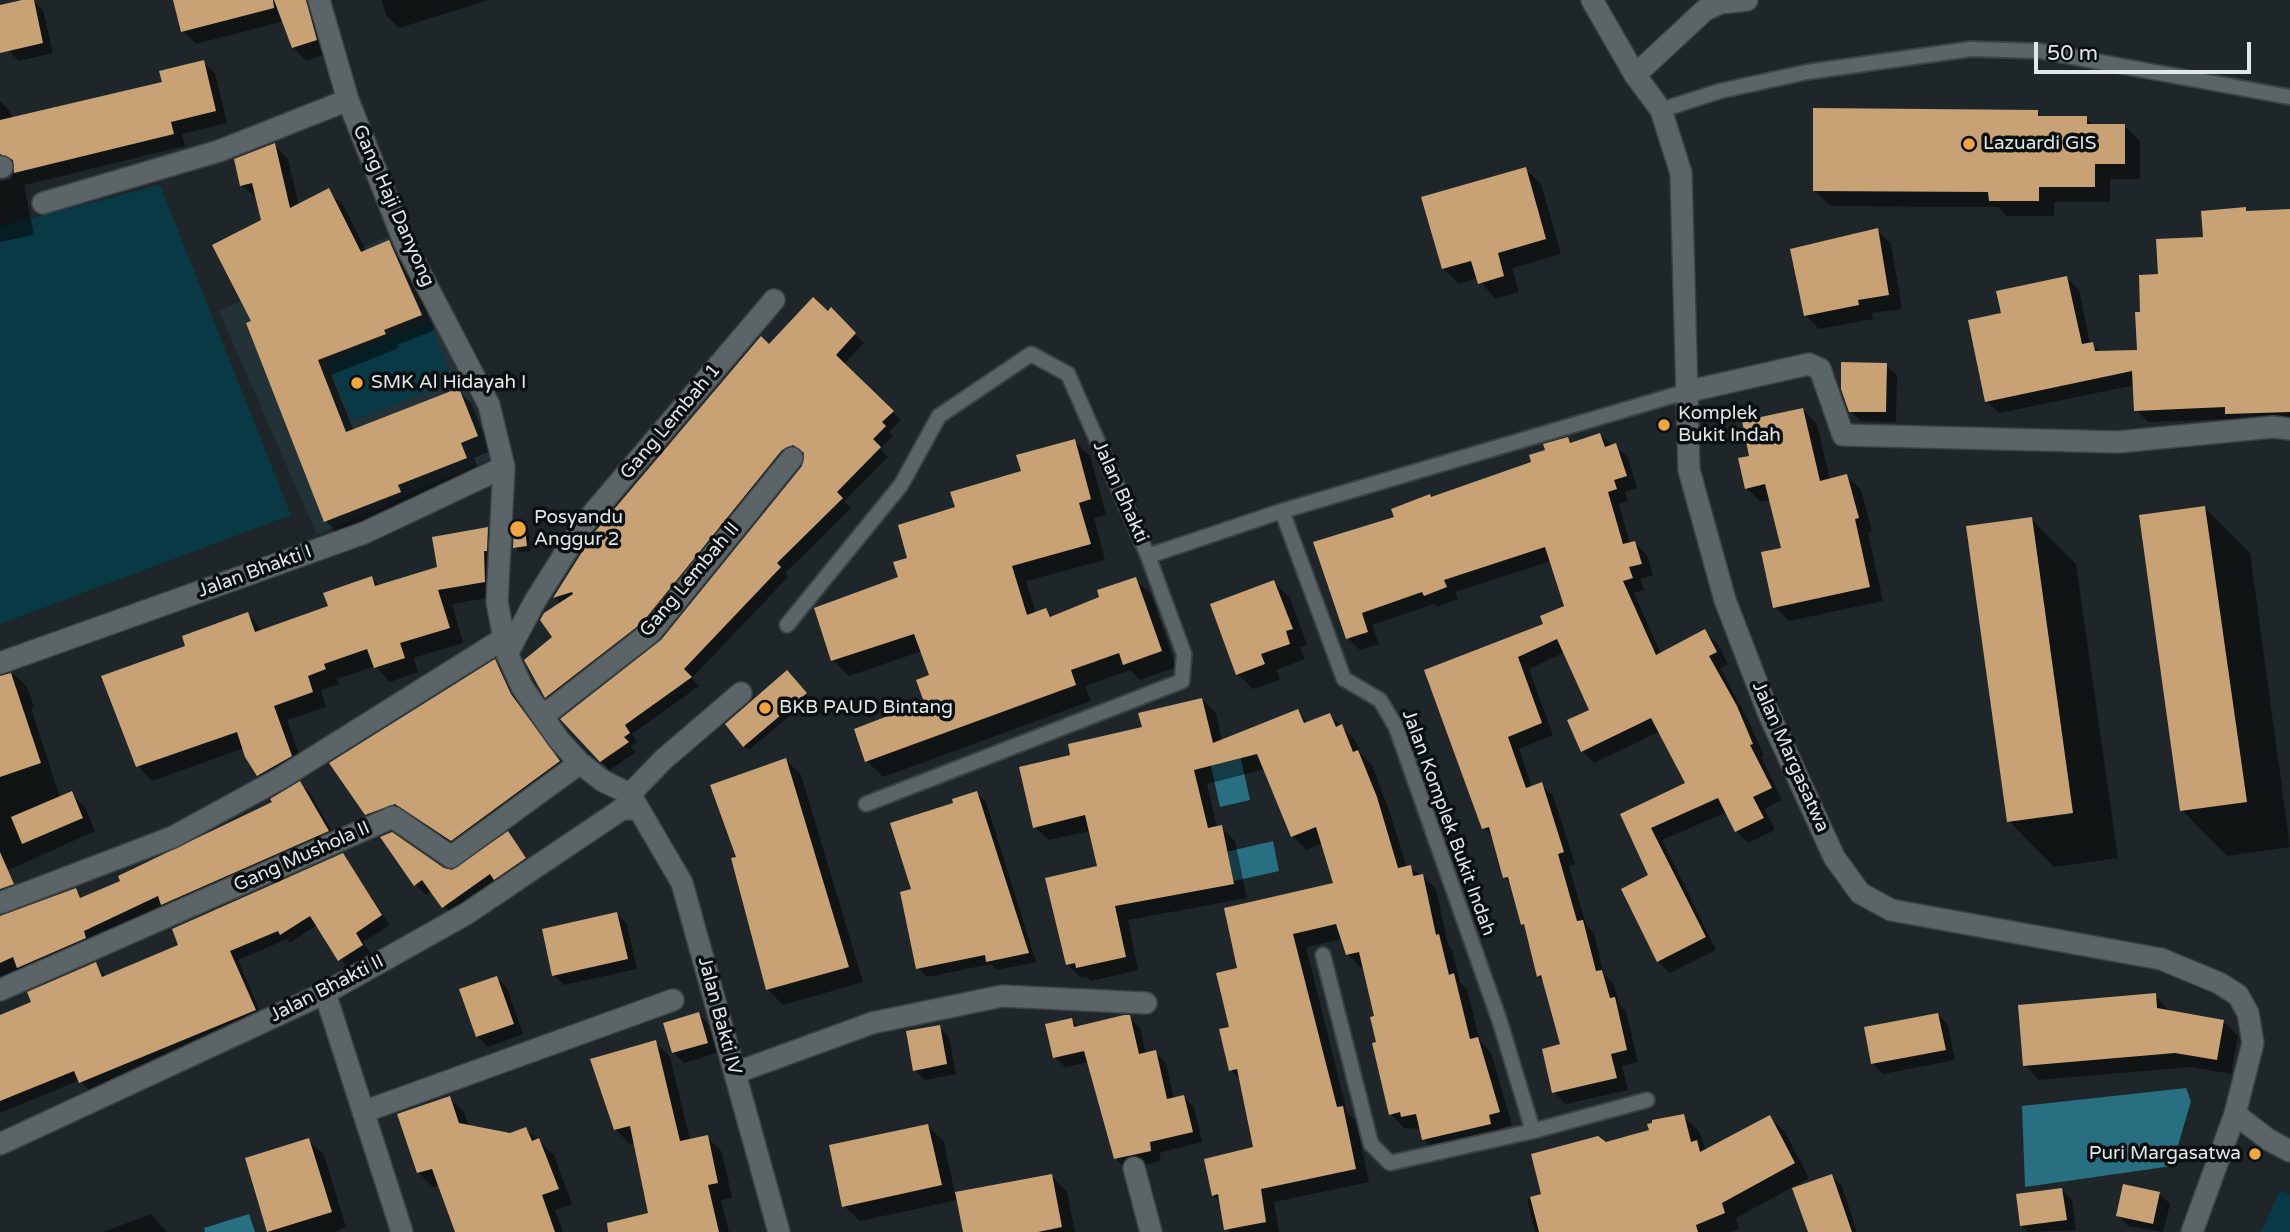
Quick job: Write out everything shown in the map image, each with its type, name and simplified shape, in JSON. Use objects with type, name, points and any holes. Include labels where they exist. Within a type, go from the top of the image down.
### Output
[{"type":"street","name":"Gang Haji Danyong","points":[[319,0],[348,100],[405,244],[489,405],[504,467],[497,602],[505,646],[522,687],[580,763],[634,802]]},
{"type":"street","name":"Jalan Margasatwa","points":[[1592,0],[1634,75],[1661,110],[1681,173],[1689,470],[1725,600],[1768,712],[1828,845],[1860,893],[1891,910],[2161,959],[2219,983],[2238,995],[2248,1013],[2253,1043],[2235,1114],[2192,1232]]},
{"type":"street","points":[[1634,75],[1705,10],[1721,3],[1747,0]]},
{"type":"street","points":[[43,202],[219,151],[348,100]]},
{"type":"street","name":"Gang Lembah 1","points":[[505,646],[583,525],[774,300]]},
{"type":"street","points":[[1685,392],[1810,364],[1820,369],[1843,435],[2118,442],[2273,427],[2290,429]]},
{"type":"street","name":"Gang Lembah II","points":[[543,716],[651,632],[792,458]]},
{"type":"street","name":"Jalan Bhakti I","points":[[0,663],[364,534],[504,467]]},
{"type":"street","points":[[0,903],[173,837],[281,778],[505,646]]},
{"type":"street","points":[[634,802],[664,759],[741,693]]},
{"type":"street","name":"Gang Mushola II","points":[[0,989],[393,817],[451,857],[580,763]]},
{"type":"street","name":"Jalan Bhakti II","points":[[0,1144],[325,993],[466,914],[634,802]]},
{"type":"street","name":"Jalan Bakti IV","points":[[634,802],[682,883],[779,1232]]},
{"type":"street","points":[[325,993],[402,1232]]},
{"type":"street","points":[[734,1073],[872,1023],[1002,996],[1146,1003]]},
{"type":"street","points":[[363,1112],[673,1000]]},
{"type":"street","points":[[2235,1114],[2269,1140],[2290,1151]]},
{"type":"street","points":[[1134,1168],[1151,1232]]},
{"type":"lane","points":[[1661,110],[1720,90],[1807,72],[1972,49],[2040,51],[2290,97]]},
{"type":"lane","name":"Jalan Bhakti","points":[[787,625],[901,485],[940,416],[1031,354],[1068,374],[1148,556],[1184,654],[1182,681],[866,804]]},
{"type":"lane","points":[[1148,556],[1282,511],[1685,392]]},
{"type":"lane","name":"Jalan Komplek Bukit Indah","points":[[1282,511],[1344,679],[1380,700],[1396,727],[1500,1022],[1532,1131]]},
{"type":"lane","points":[[1323,955],[1371,1144],[1390,1163],[1532,1131],[1647,1100]]},
{"type":"shaded area","points":[[160,185],[291,515],[0,624],[0,226]]},
{"type":"shaded area","name":"SMK Al Hidayah I","points":[[398,232],[496,456],[317,535],[219,311]]},
{"type":"shaded area","points":[[429,322],[453,382],[352,421],[328,362]]},
{"type":"shaded area","points":[[1236,737],[1250,800],[1220,807],[1206,744]]},
{"type":"shaded area","points":[[1273,841],[1279,871],[1225,883],[1217,854]]},
{"type":"shaded area","points":[[2186,1088],[2191,1101],[2172,1166],[2025,1187],[2022,1106]]},
{"type":"shaded area","points":[[2280,1190],[2290,1195],[2290,1232],[2261,1232]]},
{"type":"shaded area","points":[[249,1214],[255,1232],[205,1232],[204,1228]]},
{"type":"building","points":[[34,0],[43,43],[0,53],[0,5]]},
{"type":"building","points":[[173,0],[273,0],[274,8],[181,32]]},
{"type":"building","points":[[274,0],[306,0],[317,40],[292,48]]},
{"type":"building","points":[[204,60],[216,111],[171,122],[174,134],[14,173],[13,160],[0,154],[0,120],[162,82],[159,71]]},
{"type":"building","name":"Lazuardi GIS","points":[[1813,108],[2038,110],[2038,116],[2087,116],[2087,124],[2125,124],[2125,164],[2095,164],[2095,187],[2039,187],[2039,201],[1989,201],[1988,192],[1813,191]]},
{"type":"building","name":"SMK Al Hidayah I","points":[[275,143],[290,208],[329,188],[361,252],[389,240],[422,315],[384,330],[386,334],[318,360],[346,432],[459,388],[478,436],[461,443],[467,458],[398,485],[401,492],[324,522],[246,323],[251,321],[212,245],[261,220],[252,183],[240,186],[234,159]]},
{"type":"building","points":[[1526,167],[1546,239],[1498,253],[1504,276],[1478,284],[1471,261],[1442,269],[1421,197]]},
{"type":"building","points":[[2246,207],[2246,211],[2290,209],[2290,412],[2225,414],[2225,407],[2134,411],[2132,371],[1985,402],[1968,320],[2001,313],[1996,291],[2067,276],[2082,344],[2093,342],[2095,351],[2137,350],[2135,312],[2140,312],[2139,275],[2158,274],[2156,239],[2203,237],[2201,211]]},
{"type":"building","points":[[1878,228],[1889,295],[1858,300],[1859,305],[1804,316],[1790,249]]},
{"type":"building","points":[[813,297],[828,311],[831,307],[856,333],[836,355],[894,411],[882,422],[886,426],[873,439],[881,447],[837,492],[843,498],[777,563],[781,567],[684,669],[692,677],[625,725],[630,733],[624,737],[629,742],[600,762],[560,719],[661,640],[802,466],[804,453],[793,445],[782,450],[642,623],[545,698],[524,660],[552,637],[540,620],[544,613],[573,594],[572,592],[553,598],[594,533],[761,336],[769,344]]},
{"type":"building","points":[[1841,362],[1887,363],[1886,412],[1849,412],[1841,389]]},
{"type":"building","points":[[1803,408],[1820,481],[1847,474],[1859,518],[1855,519],[1870,587],[1773,608],[1761,552],[1781,548],[1765,484],[1745,489],[1738,458],[1749,456],[1742,421]]},
{"type":"building","points":[[1600,433],[1605,447],[1616,443],[1627,476],[1614,480],[1617,489],[1608,492],[1623,544],[1635,541],[1642,564],[1629,567],[1633,578],[1623,581],[1656,655],[1705,629],[1717,652],[1709,656],[1737,706],[1753,744],[1750,745],[1772,788],[1753,797],[1764,818],[1735,832],[1718,798],[1651,828],[1706,937],[1657,962],[1621,889],[1648,875],[1620,814],[1685,783],[1651,718],[1581,752],[1567,720],[1589,710],[1557,639],[1518,657],[1542,723],[1508,737],[1526,788],[1542,782],[1564,852],[1558,854],[1577,921],[1583,920],[1596,971],[1602,970],[1610,998],[1615,997],[1627,1050],[1611,1054],[1617,1078],[1552,1093],[1542,1049],[1560,1044],[1541,975],[1537,977],[1524,924],[1521,925],[1508,877],[1503,878],[1489,827],[1482,829],[1424,670],[1543,624],[1540,616],[1564,606],[1545,547],[1444,580],[1447,587],[1424,596],[1422,592],[1362,613],[1368,632],[1346,639],[1313,542],[1394,517],[1391,509],[1430,494],[1431,497],[1531,462],[1529,455],[1545,450],[1543,444],[1568,437],[1570,443]]},
{"type":"building","points":[[1075,439],[1091,499],[1079,503],[1091,544],[1012,566],[1027,615],[1046,608],[1050,617],[1099,597],[1097,590],[1136,577],[1162,651],[1123,665],[1119,653],[1071,670],[1076,685],[865,762],[854,729],[924,702],[916,680],[929,675],[914,634],[831,661],[814,608],[898,577],[893,562],[907,558],[898,525],[955,507],[950,492],[1021,471],[1016,455]]},
{"type":"building","points":[[2205,506],[2247,802],[2180,811],[2139,515]]},
{"type":"building","points":[[2032,517],[2073,813],[2007,822],[1966,526]]},
{"type":"building","points":[[524,521],[527,546],[513,548],[514,523]]},
{"type":"building","points":[[488,527],[487,551],[484,551],[485,582],[438,590],[450,628],[400,643],[405,658],[374,668],[367,649],[324,664],[326,669],[308,676],[313,692],[274,706],[292,756],[257,776],[245,757],[237,732],[136,767],[101,676],[185,646],[182,636],[248,612],[255,632],[328,606],[323,593],[372,576],[375,586],[437,567],[432,537]]},
{"type":"building","points":[[1274,580],[1293,629],[1286,631],[1290,644],[1261,654],[1265,664],[1236,675],[1210,604]]},
{"type":"building","points":[[495,659],[511,694],[560,761],[451,841],[395,804],[365,815],[329,763]]},
{"type":"building","name":"BKB PAUD Bintang","points":[[787,670],[807,693],[743,747],[725,724]]},
{"type":"building","points":[[11,673],[41,763],[0,777],[0,676]]},
{"type":"building","points":[[1202,698],[1213,743],[1298,709],[1304,723],[1330,713],[1336,727],[1342,724],[1353,752],[1358,750],[1377,797],[1398,868],[1411,865],[1413,876],[1423,874],[1436,935],[1439,934],[1449,975],[1454,973],[1470,1039],[1478,1037],[1500,1112],[1489,1115],[1491,1124],[1422,1140],[1416,1114],[1401,1117],[1400,1112],[1389,1115],[1372,1043],[1376,1042],[1370,1017],[1374,1016],[1359,952],[1346,955],[1336,924],[1293,934],[1337,1107],[1343,1106],[1356,1169],[1261,1189],[1266,1222],[1224,1230],[1218,1194],[1212,1196],[1204,1159],[1253,1147],[1237,1069],[1229,1071],[1219,1029],[1229,1027],[1216,973],[1237,968],[1224,908],[1333,883],[1316,827],[1291,837],[1257,754],[1194,770],[1208,828],[1222,825],[1234,884],[1115,906],[1126,957],[1076,968],[1075,963],[1066,965],[1045,878],[1097,866],[1085,815],[1033,828],[1019,767],[1070,755],[1068,744],[1142,727],[1138,713]]},
{"type":"building","points":[[786,758],[849,967],[766,990],[731,858],[736,857],[710,785]]},
{"type":"building","points":[[300,781],[329,831],[161,905],[158,896],[84,931],[86,938],[17,968],[13,957],[0,963],[0,916],[76,888],[80,898],[120,881],[118,876],[272,802],[270,799]]},
{"type":"building","points":[[72,791],[83,818],[22,844],[11,817]]},
{"type":"building","points":[[977,791],[1029,953],[986,962],[985,955],[916,969],[900,892],[911,889],[890,823],[953,803],[952,799]]},
{"type":"building","points":[[508,831],[526,858],[494,880],[490,874],[442,908],[422,880],[414,886],[380,837],[392,832],[444,868],[452,870]]},
{"type":"building","points":[[0,852],[14,884],[0,889]]},
{"type":"building","points":[[343,853],[382,915],[356,933],[363,945],[338,961],[310,916],[280,935],[278,931],[230,951],[256,1010],[79,1083],[74,1071],[0,1101],[0,1015],[31,1002],[27,992],[96,962],[102,977],[178,945],[172,929]]},
{"type":"building","points":[[617,912],[628,959],[552,976],[542,929]]},
{"type":"building","points":[[497,976],[514,1024],[476,1037],[459,989]]},
{"type":"building","points":[[2156,993],[2157,1008],[2224,1020],[2217,1060],[2175,1053],[2023,1066],[2018,1005]]},
{"type":"building","points":[[699,1012],[708,1043],[672,1053],[663,1023]]},
{"type":"building","points":[[1938,1013],[1946,1050],[1871,1064],[1864,1027]]},
{"type":"building","points":[[1130,1015],[1139,1054],[1156,1050],[1167,1099],[1184,1095],[1193,1132],[1150,1142],[1151,1151],[1114,1159],[1084,1051],[1053,1058],[1045,1024],[1072,1018],[1074,1027]]},
{"type":"building","points":[[940,1025],[947,1064],[913,1071],[906,1031]]},
{"type":"building","points":[[656,1040],[680,1141],[708,1135],[718,1183],[708,1185],[719,1232],[608,1232],[607,1223],[648,1213],[630,1126],[614,1130],[590,1059]]},
{"type":"building","points":[[450,1096],[459,1123],[510,1133],[526,1127],[532,1141],[539,1138],[559,1189],[542,1195],[555,1232],[455,1232],[432,1169],[417,1173],[397,1114]]},
{"type":"building","points":[[1684,1114],[1691,1142],[1697,1140],[1700,1152],[1770,1115],[1795,1163],[1722,1203],[1725,1213],[1696,1225],[1698,1232],[1539,1232],[1530,1197],[1541,1194],[1531,1154],[1598,1136],[1606,1142],[1649,1130],[1647,1124],[1652,1123],[1652,1120]]},
{"type":"building","points":[[928,1124],[942,1185],[842,1207],[829,1145]]},
{"type":"building","points":[[309,1138],[332,1212],[267,1232],[245,1158]]},
{"type":"building","points":[[1052,1174],[1062,1227],[1038,1232],[963,1232],[955,1192]]},
{"type":"building","points":[[1832,1174],[1852,1232],[1808,1232],[1792,1188]]},
{"type":"building","points":[[2123,1184],[2160,1192],[2153,1224],[2116,1216]]},
{"type":"building","points":[[2062,1188],[2067,1220],[2020,1226],[2016,1194]]},
{"type":"place","name":"Lazuardi GIS","points":[[1969,144]]},
{"type":"place","name":"SMK Al Hidayah I","points":[[357,383]]},
{"type":"place","name":"Komplek Bukit Indah","points":[[1664,425]]},
{"type":"place","name":"Posyandu Anggur 2","points":[[518,529]]},
{"type":"place","name":"BKB PAUD Bintang","points":[[765,708]]},
{"type":"place","name":"Puri Margasatwa","points":[[2255,1154]]}]
